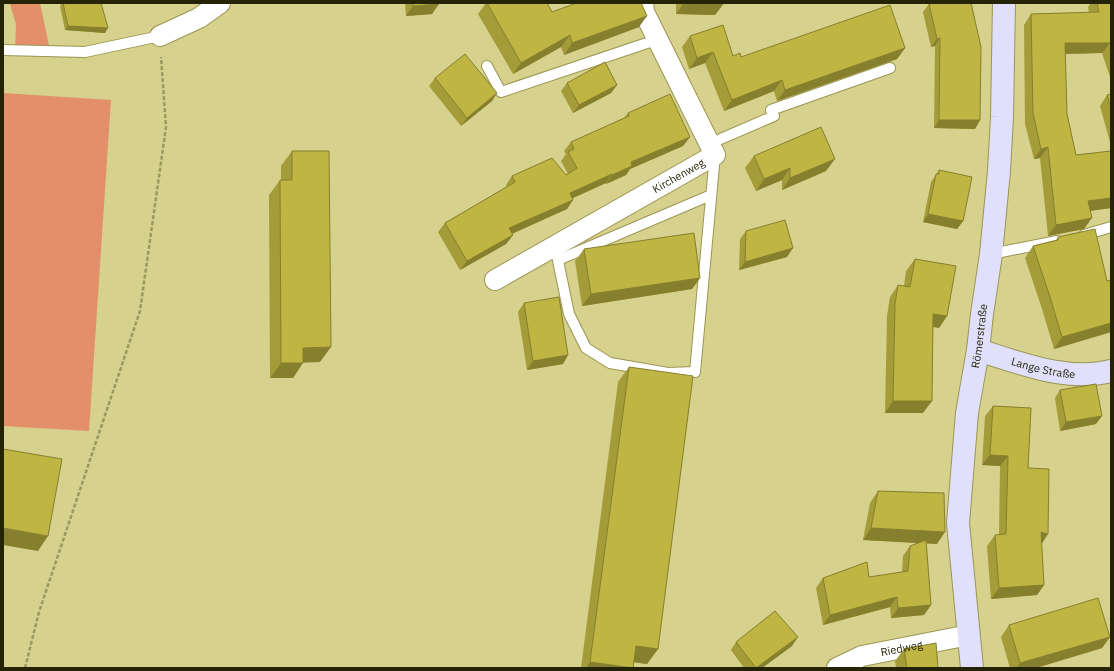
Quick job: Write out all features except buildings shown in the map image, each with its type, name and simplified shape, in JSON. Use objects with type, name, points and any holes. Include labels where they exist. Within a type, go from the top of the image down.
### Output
[{"type":"main road","name":"Römerstraße","points":[[972,668],[958,523],[966,413],[978,350],[999,171],[1001,147],[1004,3]]},
{"type":"main road","name":"Lange Straße","points":[[978,350],[1056,372],[1089,374],[1111,371]]},
{"type":"street","points":[[160,36],[199,18],[220,3]]},
{"type":"street","name":"Kirchenweg","points":[[495,280],[556,253],[712,150],[644,12],[642,3]]},
{"type":"street","name":"Riedweg","points":[[837,668],[862,656],[969,635]]},
{"type":"lane","points":[[3,50],[85,52],[160,36]]},
{"type":"lane","points":[[487,66],[501,92],[659,40]]},
{"type":"lane","points":[[711,195],[556,253],[569,314],[586,348],[610,363],[668,373],[695,372],[711,195],[712,150],[774,116],[771,110],[890,68]]},
{"type":"lane","points":[[990,254],[1090,234],[1111,227]]},
{"type":"path","points":[[25,668],[39,612],[140,311],[166,126],[160,36]]},
{"type":"shaded area","points":[[8,3],[40,3],[50,50],[15,49],[16,24],[10,4]]},
{"type":"shaded area","points":[[3,93],[111,100],[89,431],[3,426]]}]
